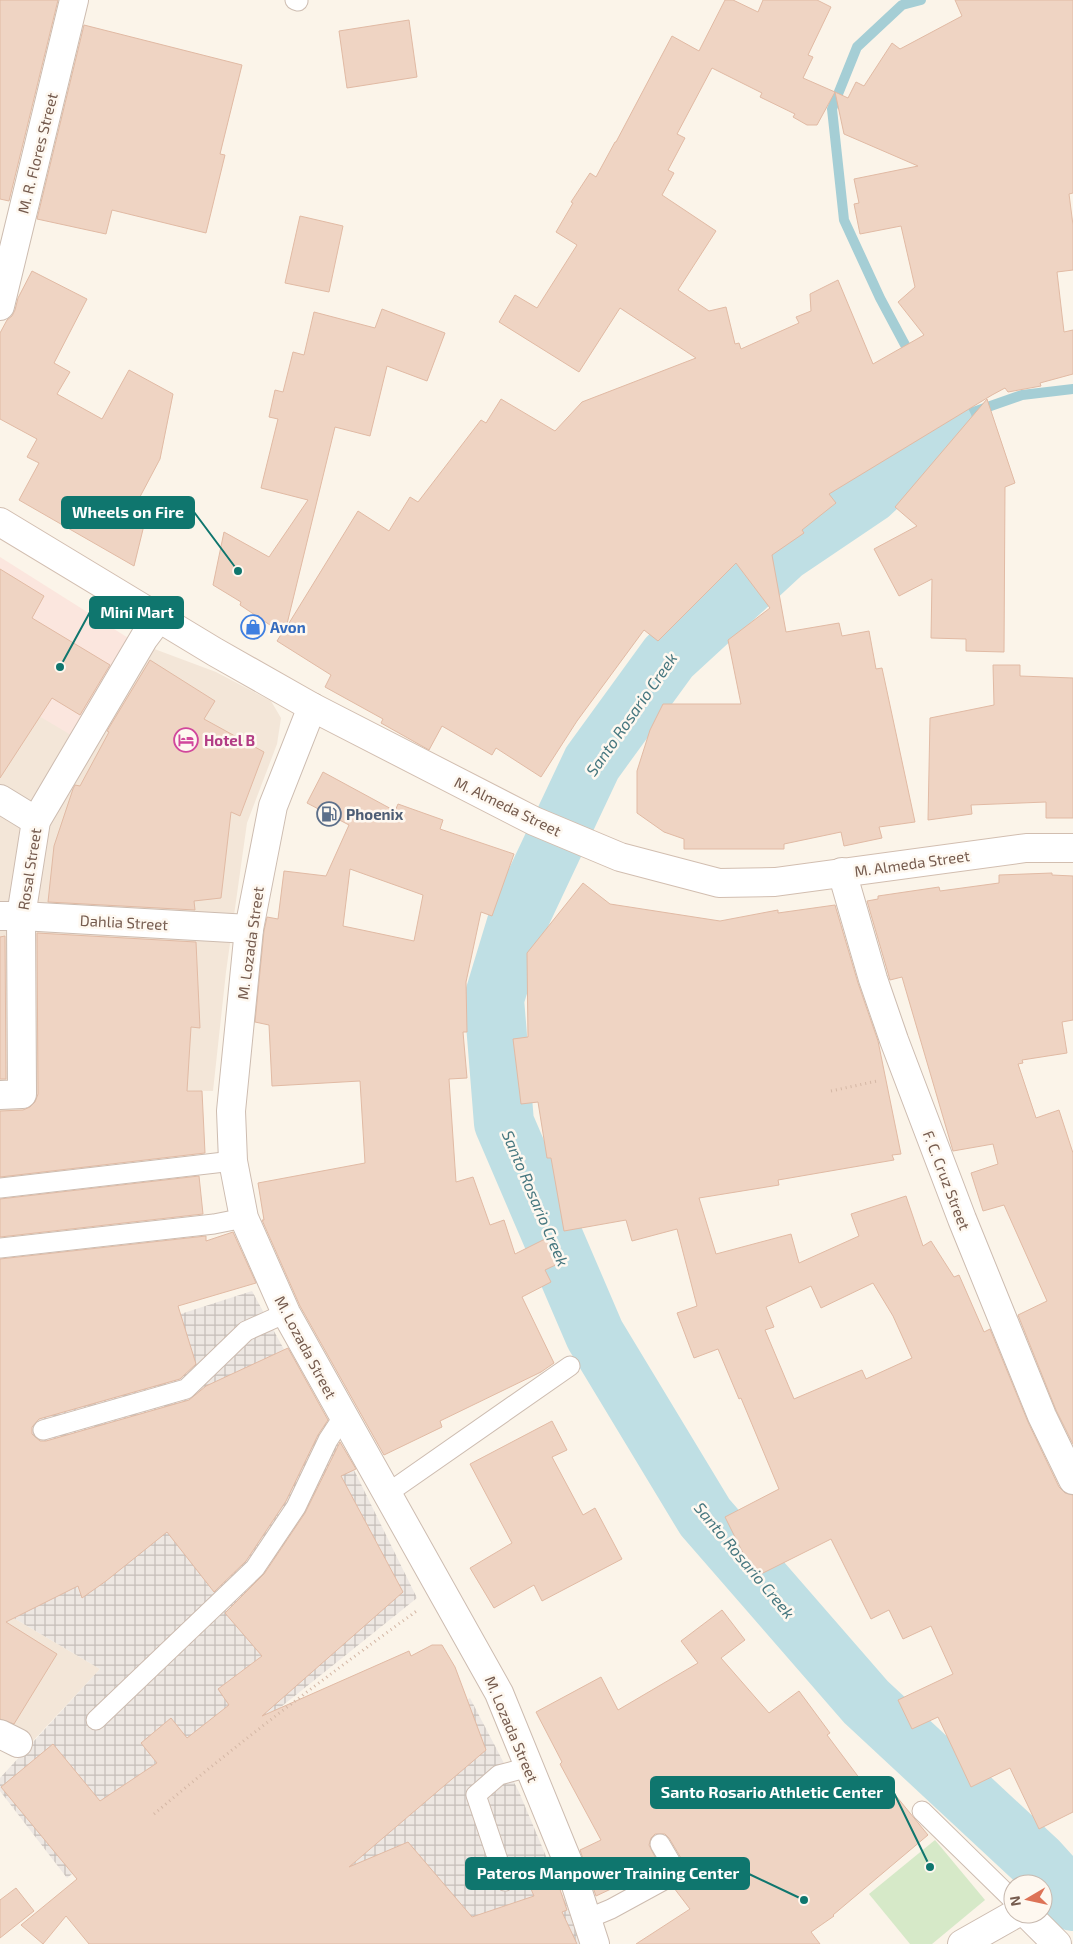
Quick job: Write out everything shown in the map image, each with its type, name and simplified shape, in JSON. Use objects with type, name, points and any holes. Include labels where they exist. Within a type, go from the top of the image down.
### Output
[{"type":"street","name":"M. R. Flores Street","points":[[0,306],[74,0]]},
{"type":"street","name":"M. Almeda Street","points":[[0,522],[312,707],[534,821],[620,857],[719,882],[775,882],[1026,848],[1073,848]]},
{"type":"street","name":"Rosal Street","points":[[11,1094],[11,916],[36,821],[144,638],[159,618]]},
{"type":"street","name":"M. Lozada Street","points":[[312,707],[272,806],[249,929],[231,1111],[233,1160],[244,1218],[286,1313],[499,1693],[570,1867],[591,1932]]},
{"type":"street","points":[[0,799],[36,821]]},
{"type":"street","name":"F. C. Cruz Street","points":[[842,872],[873,979],[907,1075],[962,1219],[1042,1416],[1073,1480]]},
{"type":"street","name":"Dahlia Street","points":[[11,916],[249,929]]},
{"type":"street","points":[[962,1944],[1003,1921]]},
{"type":"street","points":[[1037,1924],[1057,1944]]},
{"type":"lane","points":[[0,1188],[233,1160]]},
{"type":"lane","points":[[0,1248],[214,1224],[244,1218]]},
{"type":"lane","points":[[43,1430],[186,1389],[246,1331],[286,1313]]},
{"type":"lane","points":[[388,1493],[570,1366]]},
{"type":"lane","points":[[96,1720],[254,1568],[296,1507],[328,1440],[343,1416]]},
{"type":"lane","points":[[505,1881],[476,1795],[499,1775],[529,1767]]},
{"type":"lane","points":[[922,1810],[1003,1890]]},
{"type":"lane","points":[[591,1932],[611,1909],[677,1873],[660,1844]]},
{"type":"path","points":[[831,1091],[907,1075]]},
{"type":"path","points":[[154,1814],[198,1776],[315,1684],[443,1592]]},
{"type":"shaded area","points":[[0,557],[133,641],[76,738],[0,693]]},
{"type":"shaded area","points":[[133,641],[216,672],[271,701],[281,718],[277,744],[247,823],[226,972],[213,1091],[105,1089],[102,1176],[0,1186],[0,693]]},
{"type":"shaded area","points":[[252,1291],[320,1415],[355,1472],[417,1598],[67,1878],[0,1791],[0,1778],[100,1669],[0,1610],[0,1372]]},
{"type":"shaded area","points":[[0,1610],[100,1669],[18,1757],[0,1747]]},
{"type":"shaded area","points":[[470,1698],[519,1792],[583,1944],[173,1944],[421,1728]]},
{"type":"green space","points":[[935,1840],[985,1900],[932,1944],[910,1944],[869,1894]]},
{"type":"building","points":[[0,0],[58,0],[9,201],[0,199]]},
{"type":"building","points":[[725,0],[733,0],[758,12],[763,0],[817,0],[831,7],[808,55],[813,57],[803,78],[835,92],[848,98],[856,82],[864,86],[892,43],[900,49],[962,16],[955,0],[1073,0],[1073,193],[1069,194],[1073,225],[1073,270],[1057,272],[1064,332],[1073,330],[1073,374],[1040,383],[1041,386],[1008,392],[1005,388],[992,395],[829,494],[836,503],[802,530],[804,533],[772,555],[786,632],[839,623],[842,636],[869,631],[876,669],[882,668],[915,822],[879,827],[882,838],[844,846],[841,832],[784,844],[784,849],[684,849],[684,839],[664,832],[637,813],[637,771],[650,730],[663,704],[741,704],[728,640],[770,608],[736,563],[658,641],[644,630],[577,721],[541,777],[496,748],[492,755],[442,726],[429,750],[381,723],[383,719],[325,687],[331,675],[277,641],[282,633],[240,605],[241,602],[213,585],[224,532],[269,557],[308,500],[261,488],[278,419],[269,417],[275,390],[283,392],[293,352],[304,355],[314,312],[375,328],[382,309],[445,333],[427,381],[387,366],[370,436],[335,427],[286,628],[358,511],[389,531],[410,497],[418,502],[481,420],[486,423],[501,399],[555,431],[582,402],[696,358],[620,308],[579,372],[499,322],[515,295],[537,308],[577,245],[556,232],[573,203],[571,202],[590,173],[596,177],[672,36],[699,51]],"holes":[[[712,68],[762,93],[760,97],[795,114],[793,117],[807,125],[817,125],[835,92],[844,134],[918,166],[854,179],[859,203],[854,204],[860,234],[901,226],[915,287],[898,302],[924,335],[873,364],[838,280],[810,294],[811,311],[796,317],[799,323],[741,349],[739,343],[735,344],[726,307],[709,311],[678,290],[716,231],[662,195],[674,173],[668,170],[685,138],[677,134]]]},
{"type":"building","points":[[409,20],[417,77],[347,88],[339,31]]},
{"type":"building","points":[[84,25],[242,65],[220,154],[225,155],[206,233],[112,210],[106,234],[37,219]]},
{"type":"building","points":[[300,216],[343,226],[329,292],[285,283]]},
{"type":"building","points":[[32,271],[87,299],[54,363],[70,372],[57,394],[102,419],[129,370],[173,394],[160,459],[133,510],[146,517],[134,566],[19,500],[39,463],[27,457],[37,439],[0,419],[0,333],[7,320],[12,316],[18,298]]},
{"type":"building","points":[[987,399],[1015,483],[1005,487],[1004,652],[966,651],[966,639],[931,638],[932,579],[899,596],[874,549],[917,526],[895,507]]},
{"type":"building","points":[[0,569],[44,596],[32,618],[110,665],[80,715],[52,698],[0,778]]},
{"type":"building","points":[[150,660],[215,701],[204,719],[264,752],[240,816],[231,812],[221,898],[194,901],[195,910],[48,902],[54,846],[73,789],[75,785],[80,786],[109,732],[107,731]]},
{"type":"building","points":[[993,665],[1020,665],[1020,676],[1073,678],[1073,818],[1046,818],[1046,802],[971,805],[972,814],[928,820],[930,718],[994,705]]},
{"type":"building","points":[[323,772],[395,811],[398,804],[443,820],[440,829],[514,854],[492,916],[481,912],[466,982],[467,1032],[463,1032],[467,1078],[449,1079],[456,1182],[473,1177],[490,1225],[504,1220],[515,1254],[553,1235],[566,1260],[545,1270],[551,1282],[522,1297],[554,1363],[541,1372],[440,1421],[442,1427],[384,1455],[300,1306],[262,1220],[264,1220],[258,1183],[365,1163],[360,1081],[272,1086],[269,1025],[255,1022],[264,931],[267,917],[278,919],[284,871],[326,876],[349,825],[307,803]],"holes":[[[350,869],[423,895],[414,941],[343,926]]]},
{"type":"building","points":[[1052,873],[1052,875],[1073,876],[1073,1020],[1062,1022],[1067,1053],[1022,1060],[1023,1063],[1018,1064],[1036,1118],[1059,1110],[1073,1153],[1073,1444],[1056,1410],[1018,1315],[1047,1301],[1004,1205],[983,1211],[971,1173],[998,1164],[993,1144],[953,1151],[902,977],[890,980],[867,901],[878,899],[878,896],[939,887],[940,891],[999,883],[999,875]]},
{"type":"building","points":[[583,883],[610,904],[720,921],[778,910],[778,913],[835,905],[858,983],[878,1041],[901,1154],[892,1155],[894,1160],[778,1180],[779,1185],[699,1198],[716,1254],[791,1234],[799,1263],[859,1236],[851,1214],[906,1196],[923,1246],[931,1241],[954,1277],[959,1275],[984,1332],[990,1329],[1028,1422],[1059,1487],[1065,1493],[1073,1495],[1073,1812],[1039,1829],[1010,1768],[971,1787],[938,1717],[912,1729],[898,1700],[953,1674],[931,1626],[903,1639],[889,1610],[871,1619],[831,1539],[755,1577],[725,1517],[779,1489],[741,1398],[739,1399],[718,1349],[694,1358],[677,1313],[697,1306],[677,1229],[632,1241],[626,1220],[564,1231],[551,1158],[547,1158],[538,1102],[521,1104],[513,1039],[528,1037],[527,953]],"holes":[[[873,1283],[893,1316],[912,1358],[866,1379],[862,1370],[794,1399],[765,1330],[774,1327],[766,1307],[811,1286],[821,1308]]]},
{"type":"building","points":[[37,933],[196,942],[200,1028],[191,1027],[187,1091],[202,1091],[205,1153],[0,1177],[0,1111],[23,1110],[30,1107],[35,1102],[38,1094]]},
{"type":"building","points":[[5,936],[6,1079],[0,1079],[0,937]]},
{"type":"building","points":[[199,1176],[203,1214],[0,1237],[0,1199]]},
{"type":"building","points":[[233,1232],[256,1283],[178,1306],[196,1364],[180,1379],[39,1419],[32,1427],[32,1434],[40,1441],[46,1441],[189,1400],[206,1386],[288,1348],[328,1420],[318,1435],[286,1501],[246,1561],[214,1592],[167,1532],[82,1598],[78,1586],[6,1622],[57,1654],[14,1724],[0,1719],[0,1259],[206,1236],[206,1241]]},
{"type":"building","points":[[552,1421],[567,1450],[552,1457],[583,1515],[595,1508],[622,1559],[542,1601],[534,1585],[494,1608],[470,1568],[512,1543],[470,1464]]},
{"type":"building","points":[[340,1442],[356,1469],[341,1476],[403,1592],[262,1716],[409,1651],[411,1656],[432,1645],[442,1645],[455,1667],[486,1750],[349,1867],[408,1842],[472,1917],[534,1896],[525,1875],[551,1863],[567,1910],[562,1912],[577,1944],[89,1944],[66,1916],[43,1944],[21,1925],[77,1879],[1,1787],[53,1744],[100,1801],[157,1763],[141,1743],[171,1718],[187,1738],[229,1705],[218,1689],[262,1656],[225,1613],[264,1574],[305,1513]]},
{"type":"building","points":[[722,1610],[745,1640],[721,1658],[769,1713],[799,1691],[830,1733],[827,1735],[878,1803],[892,1791],[928,1835],[834,1916],[811,1932],[820,1944],[636,1944],[690,1909],[674,1888],[686,1879],[688,1874],[687,1868],[669,1838],[665,1834],[655,1834],[651,1838],[649,1845],[661,1869],[658,1867],[596,1896],[580,1850],[601,1840],[560,1764],[562,1762],[536,1712],[601,1677],[618,1710],[698,1663],[681,1641]]},
{"type":"building","points":[[16,1888],[34,1911],[0,1938],[0,1900]]},
{"type":"waterway","points":[[911,356],[880,298],[844,220],[832,109],[857,47],[902,5],[921,0]]},
{"type":"waterway","points":[[938,414],[943,425],[962,416],[1022,395],[1073,389]]},
{"type":"waterway","name":"Santo Rosario Creek","points":[[943,425],[869,494],[783,552],[669,657],[592,763],[518,920],[494,999],[504,1123],[595,1335],[705,1517],[866,1702],[1038,1862],[1073,1901]]},
{"type":"place","name":"Wheels on Fire","points":[[238,571]]},
{"type":"place","name":"Avon","points":[[253,627]]},
{"type":"place","name":"Mini Mart","points":[[60,667]]},
{"type":"place","name":"Hotel B","points":[[186,740]]},
{"type":"place","name":"Phoenix","points":[[329,814]]},
{"type":"place","name":"Santo Rosario Athletic Center","points":[[930,1867]]},
{"type":"place","name":"Pateros Manpower Training Center","points":[[804,1900]]}]
